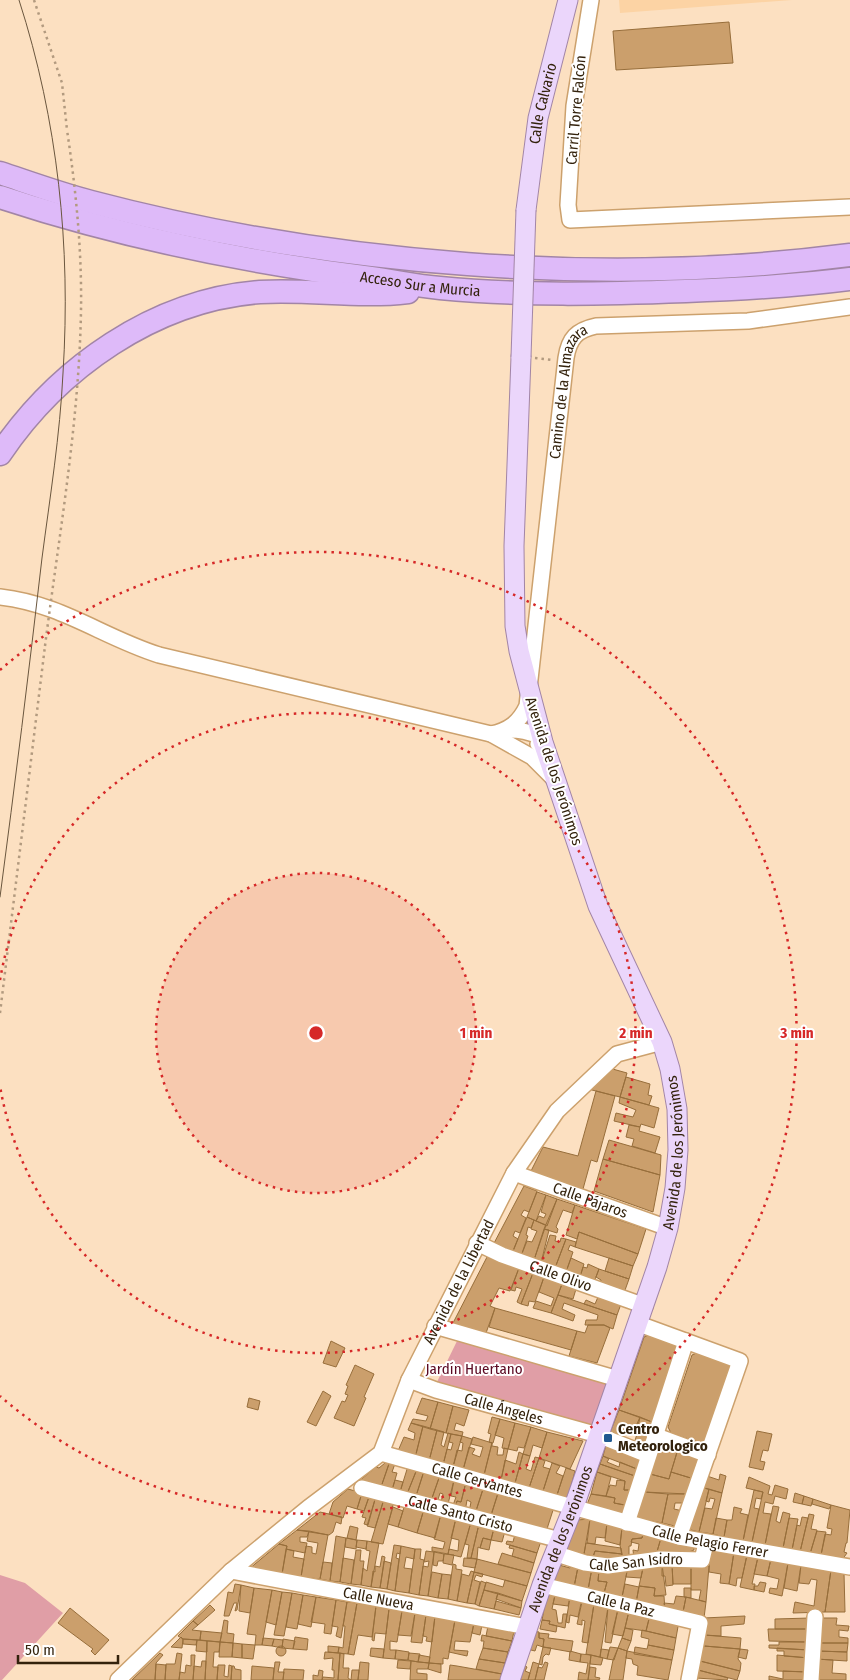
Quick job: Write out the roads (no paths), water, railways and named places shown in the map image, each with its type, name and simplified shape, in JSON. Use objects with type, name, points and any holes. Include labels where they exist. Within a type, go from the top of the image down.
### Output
[{"type":"highway","name":"Acceso Sur a Murcia","points":[[0,173],[90,202],[190,224],[318,248],[399,258],[556,269],[646,269],[762,263],[850,255]]},
{"type":"highway","name":"Acceso Sur a Murcia","points":[[0,197],[84,223],[167,243],[314,271],[439,288],[554,293],[643,292],[733,289],[850,279]]},
{"type":"highway","points":[[0,454],[29,415],[71,373],[113,343],[180,311],[258,292],[298,291],[381,295],[439,288]]},
{"type":"main road","name":"Calle Calvario","points":[[522,357],[526,210],[538,118],[568,0]]},
{"type":"main road","name":"Avenida de los Jerónimos","points":[[510,1680],[542,1585],[573,1508],[639,1324],[668,1228],[675,1188],[678,1150],[677,1109],[670,1069],[662,1042],[598,906],[542,738],[519,651],[514,593],[522,357]]},
{"type":"street","name":"Carril Torre Falcón","points":[[592,0],[587,15],[574,106],[568,205],[570,220],[850,207]]},
{"type":"street","name":"Camino de la Almazara","points":[[506,730],[524,713],[529,693],[566,362],[570,341],[584,328],[596,326],[748,321],[850,307]]},
{"type":"street","points":[[0,596],[57,609],[124,642],[158,655],[491,734],[520,750],[542,766],[556,781]]},
{"type":"street","points":[[491,734],[506,730],[528,732],[542,738],[532,750],[520,750]]},
{"type":"street","name":"Avenida de la Libertad","points":[[381,1453],[409,1380],[514,1173],[557,1111],[617,1054],[662,1042]]},
{"type":"street","name":"Calle Pájaros","points":[[514,1173],[668,1228]]},
{"type":"street","name":"Calle Olivo","points":[[477,1243],[502,1255],[644,1306]]},
{"type":"street","points":[[639,1324],[740,1361],[679,1537]]},
{"type":"street","points":[[436,1326],[618,1379]]},
{"type":"street","points":[[627,1523],[686,1341]]},
{"type":"street","name":"Calle Ángeles","points":[[409,1380],[436,1390],[598,1435],[648,1455]]},
{"type":"street","points":[[654,1435],[708,1455]]},
{"type":"street","points":[[118,1680],[230,1571],[308,1508],[381,1453]]},
{"type":"street","name":"Calle Cervantes","points":[[381,1453],[573,1508]]},
{"type":"street","name":"Calle Santo Cristo","points":[[362,1488],[557,1547]]},
{"type":"street","name":"Calle Pelagio Ferrer","points":[[573,1508],[706,1543],[850,1567]]},
{"type":"street","name":"Calle San Isidro","points":[[557,1547],[585,1563],[608,1566],[660,1559],[702,1560],[706,1543]]},
{"type":"street","name":"Calle Nueva","points":[[230,1571],[527,1627]]},
{"type":"street","name":"Calle la Paz","points":[[542,1585],[700,1623],[689,1680]]},
{"type":"street","points":[[811,1680],[815,1617]]},
{"type":"tram line","points":[[0,897],[57,443],[62,396],[65,325],[65,278],[59,184],[43,91],[19,0]]},
{"type":"place","name":"Centro Meteorologico","points":[[608,1438]]},
{"type":"park label","name":"Jardín Huertano","points":[[474,1369]]}]
